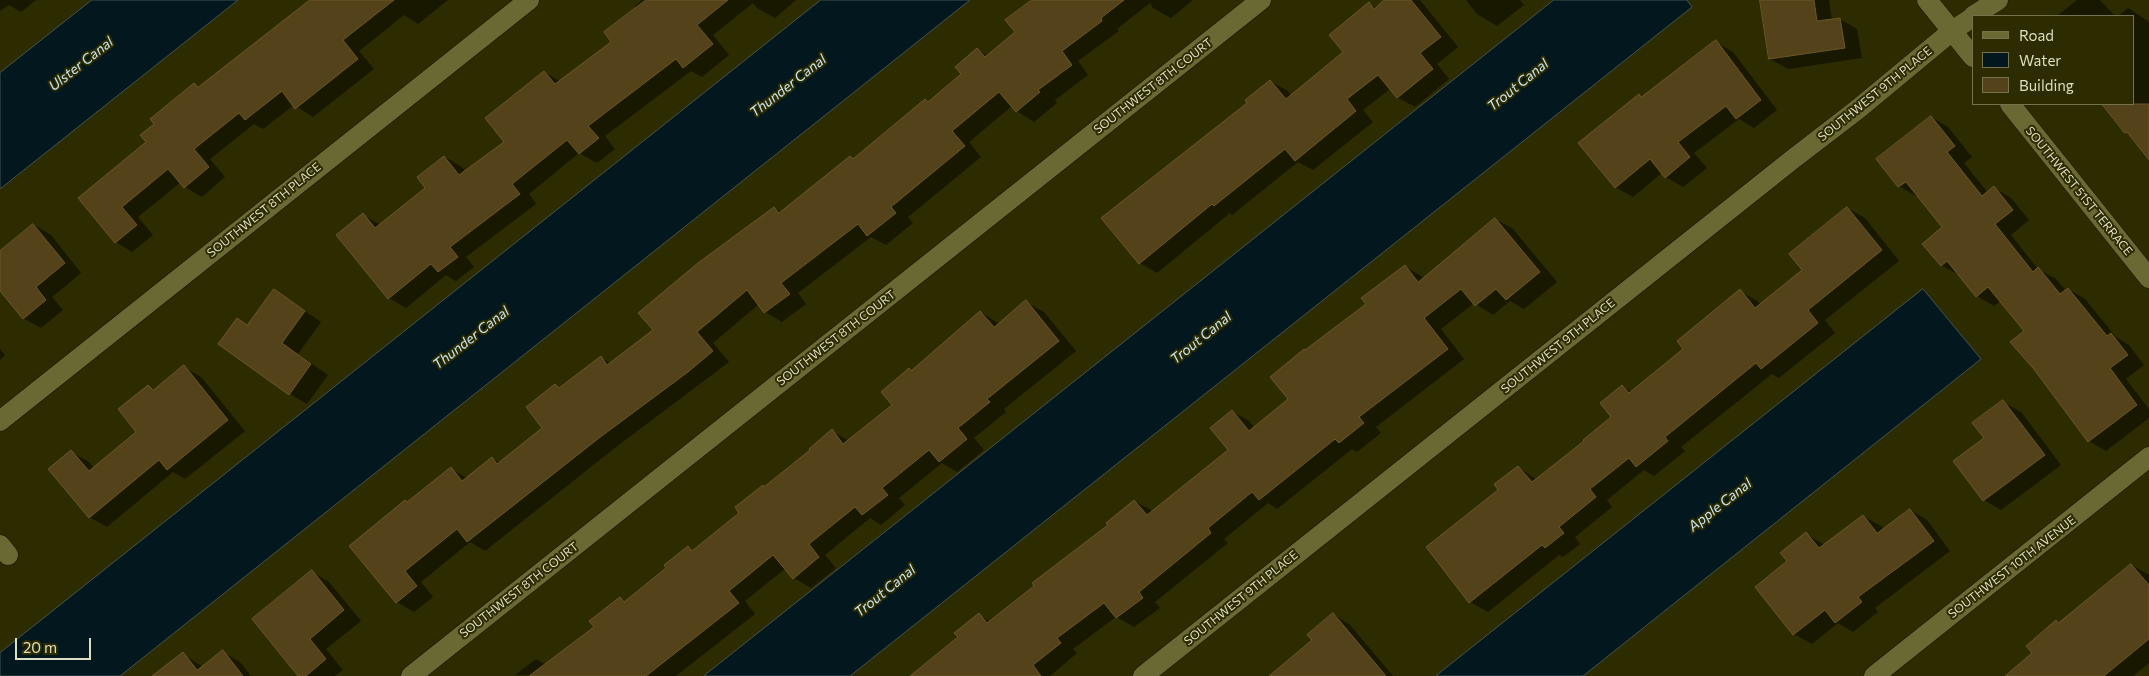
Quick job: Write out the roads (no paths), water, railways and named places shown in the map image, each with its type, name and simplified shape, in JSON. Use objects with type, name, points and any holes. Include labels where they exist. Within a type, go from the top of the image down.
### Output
[{"type":"street","name":"SOUTHWEST 8TH PLACE","points":[[0,420],[529,0]]},
{"type":"street","name":"SOUTHWEST 8TH COURT","points":[[411,676],[1261,0]]},
{"type":"street","points":[[1927,0],[1972,56]]},
{"type":"street","name":"SOUTHWEST 9TH PLACE","points":[[1975,15],[1998,0]]},
{"type":"street","name":"SOUTHWEST 9TH PLACE","points":[[1143,676],[1972,17]]},
{"type":"street","name":"SOUTHWEST 51ST TERRACE","points":[[2011,105],[2149,278]]},
{"type":"street","name":"SOUTHWEST 10TH AVENUE","points":[[1874,676],[2149,457]]},
{"type":"water","name":"Ulster Canal","points":[[92,0],[238,0],[0,189],[0,73]]},
{"type":"water","name":"Thunder Canal","points":[[821,0],[970,0],[120,676],[0,676],[0,653]]},
{"type":"water","name":"Trout Canal","points":[[1554,0],[1687,0],[1692,7],[850,676],[704,676]]},
{"type":"water","name":"Apple Canal","points":[[1923,289],[1981,359],[1583,676],[1436,676]]}]
